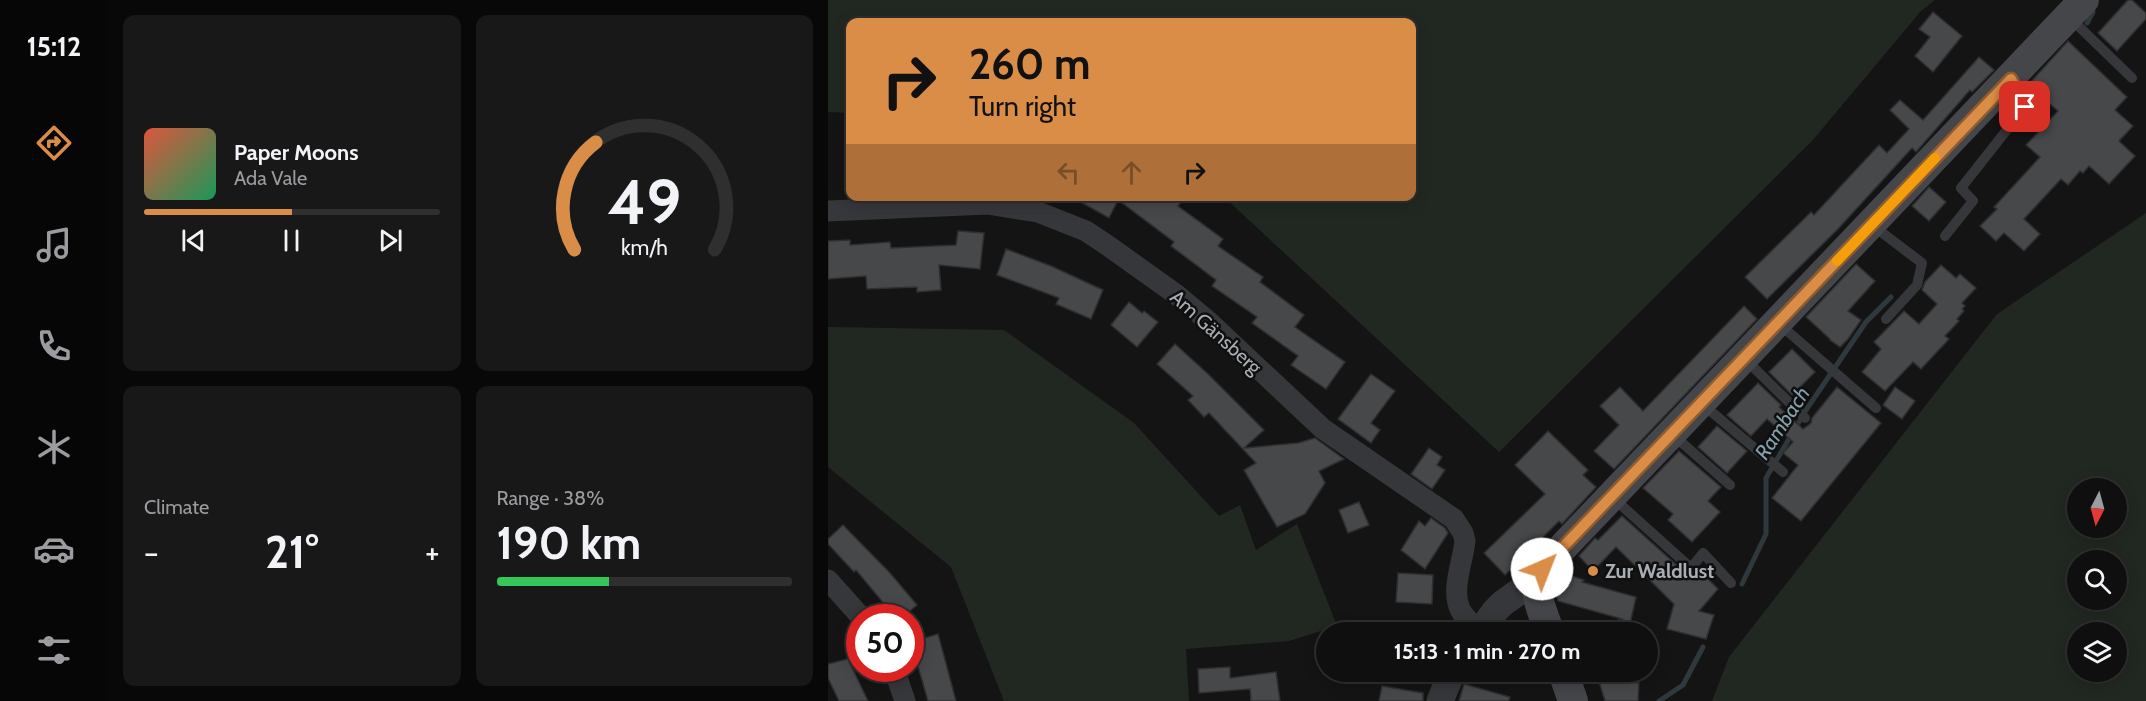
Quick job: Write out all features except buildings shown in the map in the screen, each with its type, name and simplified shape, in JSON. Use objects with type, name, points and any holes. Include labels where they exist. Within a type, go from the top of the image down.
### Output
[{"type":"main road","points":[[1547,622],[1538,590],[1542,569],[2011,79],[2076,8]]},
{"type":"main road","points":[[1566,682],[1573,701]]},
{"type":"street","name":"Am Gänsberg","points":[[828,212],[962,204],[996,205],[1038,212],[1062,220],[1107,244],[1177,295],[1208,321],[1323,429],[1454,519],[1465,541],[1457,602],[1461,612],[1470,622]]},
{"type":"street","points":[[828,580],[849,604]]},
{"type":"street","points":[[1487,622],[1503,603],[1538,590]]},
{"type":"street","points":[[898,682],[905,701]]},
{"type":"street","points":[[1440,701],[1448,682]]},
{"type":"lane","points":[[2076,8],[2132,78]]},
{"type":"lane","points":[[1945,236],[1973,201],[1961,188],[2025,107],[2011,79]]},
{"type":"lane","points":[[1872,224],[1922,263],[1917,285],[1886,319]]},
{"type":"lane","points":[[1778,323],[1876,408]]},
{"type":"lane","points":[[1744,358],[1803,416]]},
{"type":"lane","points":[[1701,403],[1776,465]]},
{"type":"lane","points":[[1671,434],[1730,485]]},
{"type":"lane","points":[[1611,496],[1691,568],[1703,553],[1731,583]]},
{"type":"shaded area","points":[[828,0],[1935,0],[1921,11],[1812,141],[1499,452],[1228,201],[1416,201],[1416,18],[846,18],[846,113],[828,112]]},
{"type":"shaded area","points":[[2146,213],[2146,701],[1712,701],[1729,657],[1997,314]]},
{"type":"shaded area","points":[[828,327],[1004,330],[1134,423],[1219,516],[1240,505],[1256,550],[1297,524],[1335,622],[1316,622],[1316,633],[1289,641],[1186,649],[1189,701],[1004,701],[951,567],[828,467]]},
{"type":"waterway","name":"Rambach","points":[[2087,23],[2093,12]]},
{"type":"waterway","name":"Rambach","points":[[1742,584],[1766,534],[1766,478],[1806,410],[1866,322],[1891,297]]},
{"type":"waterway","name":"Rambach","points":[[1659,701],[1683,685],[1703,647]]},
{"type":"slow traffic","points":[[1837,261],[1935,158]]},
{"type":"place","name":"Zur Waldlust","points":[[1593,571]]},
{"type":"route","points":[[1542,569],[2011,79],[2025,107]]}]
